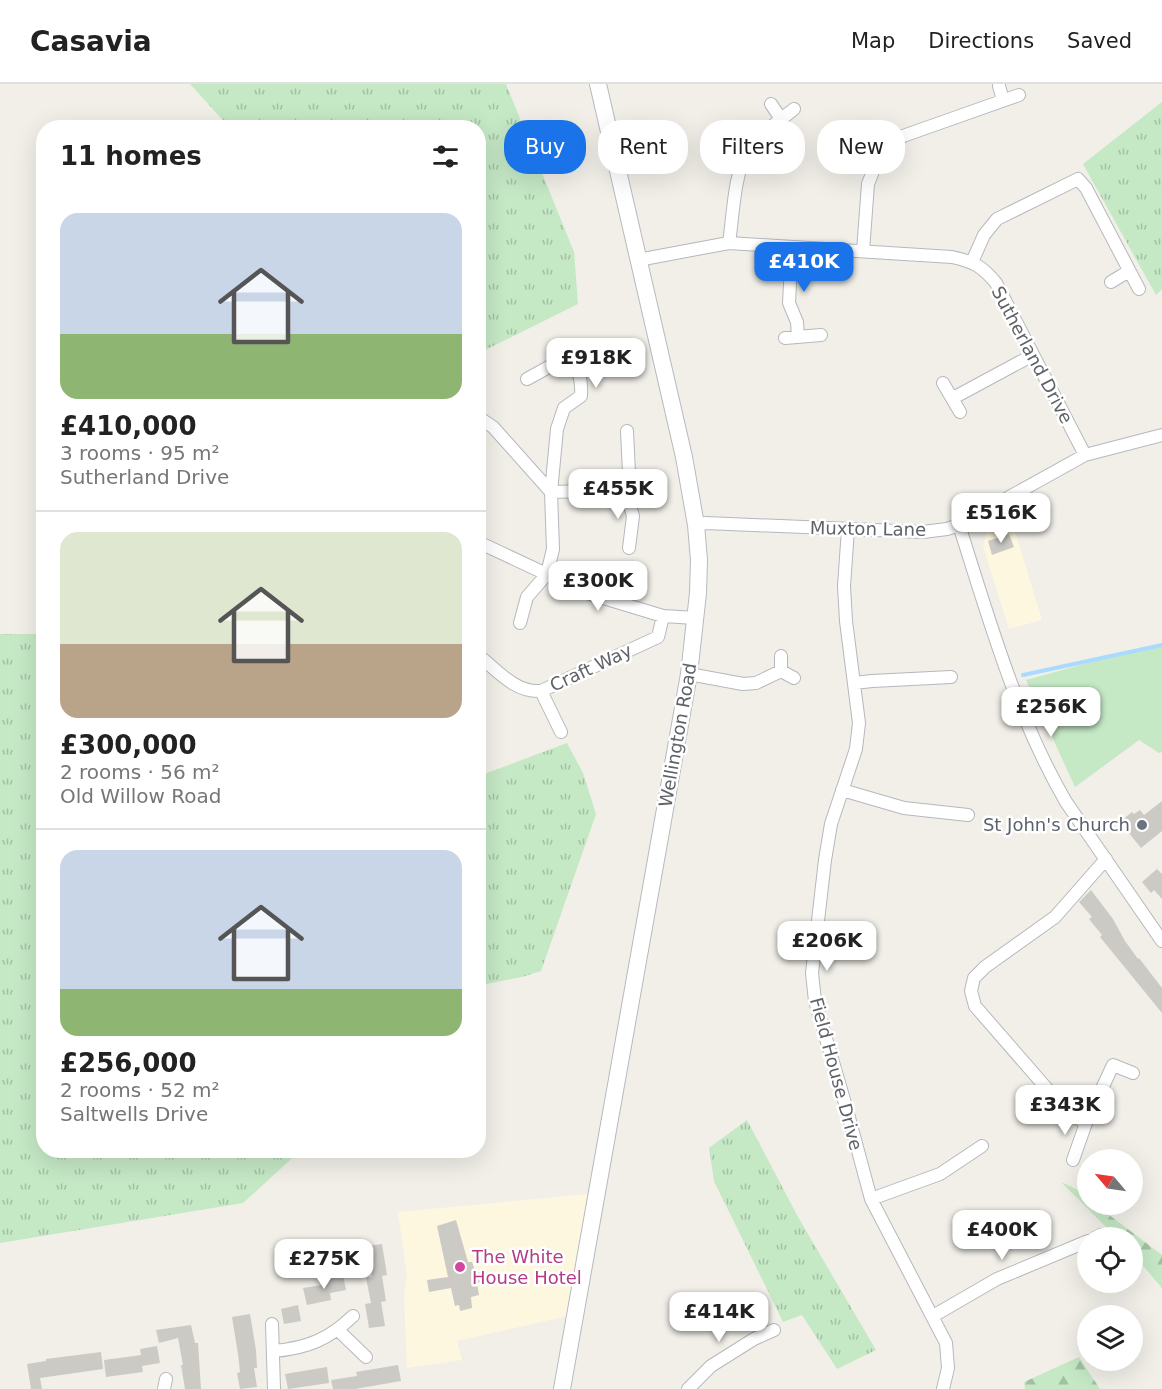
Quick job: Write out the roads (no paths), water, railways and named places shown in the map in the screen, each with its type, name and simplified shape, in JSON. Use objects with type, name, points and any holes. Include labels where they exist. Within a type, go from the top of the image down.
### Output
[{"type":"street","name":"Wellington Road","points":[[562,1389],[689,674],[696,618],[699,560],[696,525],[684,457],[598,84]]},
{"type":"street","points":[[999,86],[1003,100]]},
{"type":"street","points":[[862,251],[868,184],[875,166],[885,151],[903,136],[1019,95]]},
{"type":"street","points":[[771,104],[781,119]]},
{"type":"street","points":[[729,243],[739,175],[747,152],[758,139],[794,109]]},
{"type":"street","points":[[638,260],[729,243],[952,258],[972,262],[984,235],[997,219],[1078,179],[1086,188],[1139,289]]},
{"type":"street","points":[[792,247],[789,303],[797,322],[798,337]]},
{"type":"street","name":"Sutherland Drive","points":[[972,262],[985,270],[996,283],[1085,455]]},
{"type":"street","points":[[1111,282],[1129,271]]},
{"type":"street","points":[[784,338],[821,335]]},
{"type":"street","points":[[953,398],[1033,355]]},
{"type":"street","points":[[520,623],[527,597],[547,574],[553,549],[552,492],[557,429],[564,408],[580,396],[582,381],[570,361],[565,358],[527,380]]},
{"type":"street","points":[[943,382],[960,412]]},
{"type":"street","points":[[486,422],[493,427],[552,492],[625,490]]},
{"type":"street","points":[[627,431],[629,473],[625,490],[633,516],[629,548]]},
{"type":"street","name":"Muxton Lane","points":[[696,525],[706,523],[923,532],[947,529],[959,525],[1085,455],[1162,435]]},
{"type":"street","points":[[959,525],[1004,668],[1036,742],[1066,802],[1162,941]]},
{"type":"street","name":"Field House Drive","points":[[848,529],[844,586],[846,621],[859,723],[856,749],[831,824],[825,860],[812,973],[815,1001],[871,1199],[946,1342],[948,1368],[943,1389]]},
{"type":"street","points":[[486,546],[587,593],[663,616],[696,618]]},
{"type":"street","name":"Craft Way","points":[[486,662],[513,684],[530,692],[541,691],[658,637],[663,616]]},
{"type":"street","points":[[781,656],[781,671]]},
{"type":"street","points":[[689,674],[743,684],[756,683],[781,671]]},
{"type":"street","points":[[781,671],[794,678]]},
{"type":"street","points":[[854,683],[951,677]]},
{"type":"street","points":[[541,691],[561,732]]},
{"type":"street","points":[[842,790],[904,808],[968,815]]},
{"type":"street","points":[[1086,1123],[1068,1113],[975,1006],[971,991],[974,978],[984,967],[1054,916],[1106,859]]},
{"type":"street","points":[[1073,1160],[1086,1123],[1113,1065],[1133,1073]]},
{"type":"street","points":[[871,1199],[940,1174],[982,1146]]},
{"type":"street","points":[[933,1316],[997,1279],[1077,1245]]},
{"type":"street","points":[[274,1351],[319,1342],[338,1330],[353,1316]]},
{"type":"street","points":[[272,1324],[274,1389]]},
{"type":"street","points":[[338,1330],[366,1357]]},
{"type":"street","points":[[688,1389],[711,1366],[754,1339],[774,1330]]},
{"type":"waterway","points":[[1023,675],[1162,645]]},
{"type":"place","name":"St John's Church","points":[[1142,825]]},
{"type":"place","name":"The White House Hotel","points":[[460,1267]]}]
